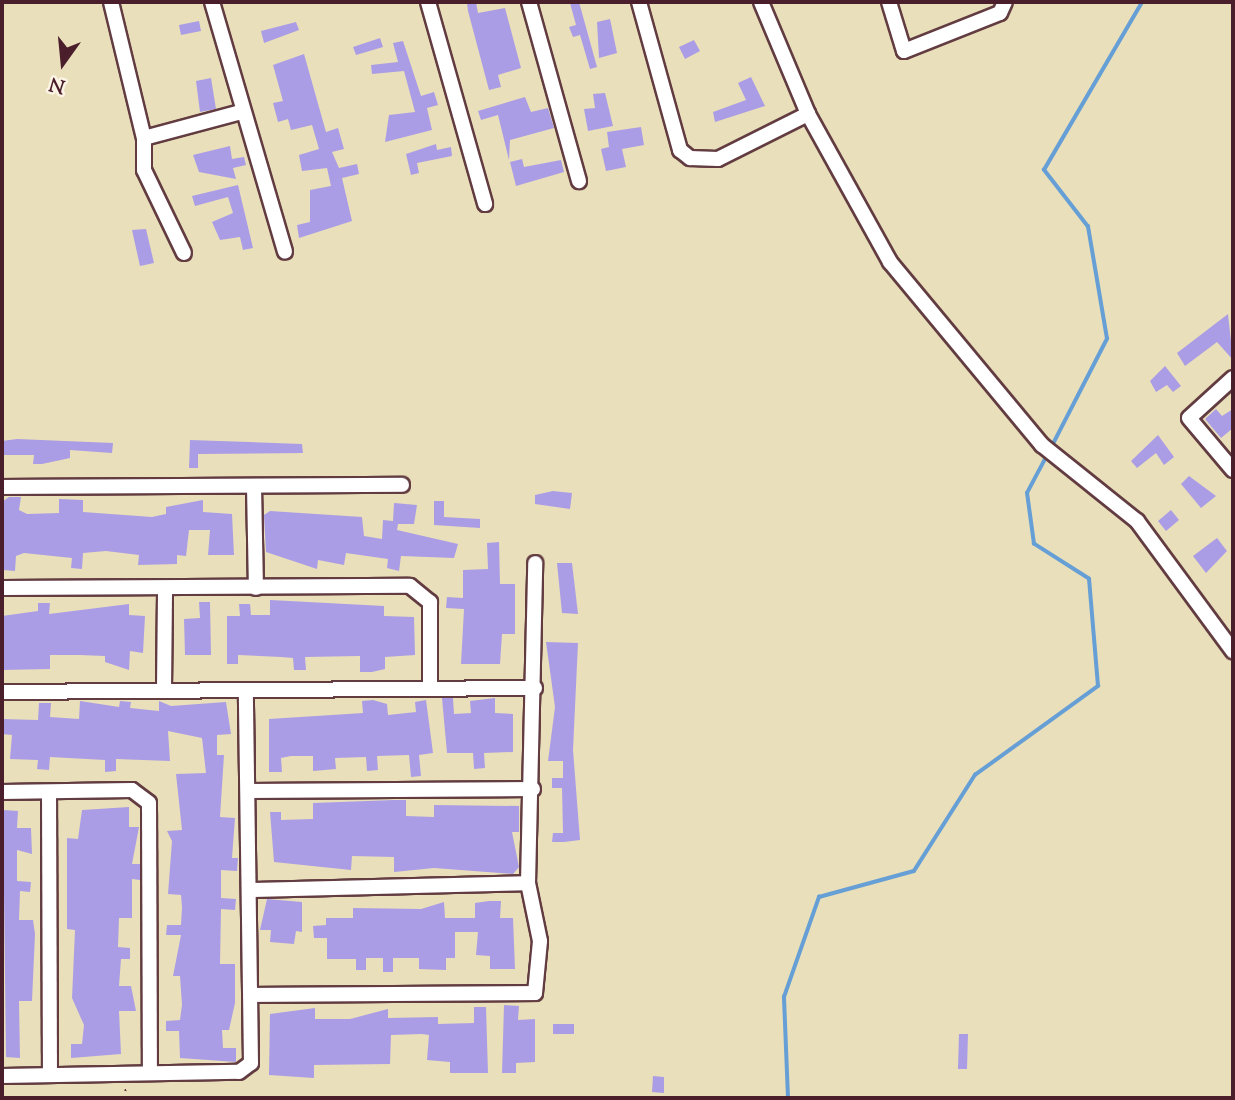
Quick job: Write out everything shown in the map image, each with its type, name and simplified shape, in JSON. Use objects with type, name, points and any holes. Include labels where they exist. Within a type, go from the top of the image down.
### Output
[{"type":"street","points":[[111,2],[144,138],[144,170],[184,253]]},
{"type":"street","points":[[212,2],[241,112],[285,252]]},
{"type":"street","points":[[428,2],[485,204]]},
{"type":"street","points":[[529,2],[579,181]]},
{"type":"street","points":[[639,2],[680,150],[690,158],[718,159],[808,114]]},
{"type":"street","points":[[761,2],[808,114],[890,262],[1042,445],[1137,521],[1233,651]]},
{"type":"street","points":[[889,2],[904,51],[1000,13],[1005,2]]},
{"type":"street","points":[[144,138],[241,112]]},
{"type":"street","points":[[1233,379],[1189,418],[1233,470]]},
{"type":"street","points":[[2,487],[402,485]]},
{"type":"street","points":[[254,486],[256,588]]},
{"type":"street","points":[[251,995],[535,993],[540,941],[528,883],[533,789],[535,563]]},
{"type":"street","points":[[2,588],[417,589],[430,602],[430,687]]},
{"type":"street","points":[[164,689],[165,590]]},
{"type":"street","points":[[2,692],[535,688]]},
{"type":"street","points":[[2,1076],[246,1069],[253,1056],[246,690]]},
{"type":"street","points":[[248,791],[533,789]]},
{"type":"street","points":[[2,793],[132,790],[149,803],[150,1073]]},
{"type":"street","points":[[48,792],[50,1074]]},
{"type":"street","points":[[250,890],[528,883]]},
{"type":"building","points":[[476,2],[478,13],[505,8],[521,68],[498,75],[501,87],[489,90],[468,11],[467,3]]},
{"type":"building","points":[[579,2],[597,67],[590,69],[580,35],[573,37],[569,27],[576,25],[570,3]]},
{"type":"building","points":[[610,19],[617,53],[599,58],[597,22]]},
{"type":"building","points":[[199,21],[201,31],[181,35],[179,25]]},
{"type":"building","points":[[296,22],[299,30],[264,43],[261,31]]},
{"type":"building","points":[[380,38],[383,47],[356,55],[353,47]]},
{"type":"building","points":[[694,40],[700,51],[685,59],[679,47]]},
{"type":"building","points":[[403,41],[421,96],[434,92],[438,105],[427,108],[432,130],[385,142],[389,115],[415,112],[404,71],[372,74],[371,65],[398,62],[393,43]]},
{"type":"building","points":[[304,54],[326,132],[338,128],[344,149],[332,152],[339,168],[357,164],[359,174],[342,178],[352,221],[299,238],[297,225],[310,222],[310,190],[331,186],[327,168],[302,171],[299,155],[319,149],[312,125],[291,130],[288,119],[278,122],[273,103],[283,101],[273,65]]},
{"type":"building","points":[[751,77],[765,106],[715,122],[713,112],[746,100],[738,83]]},
{"type":"building","points":[[211,78],[216,109],[200,112],[196,81]]},
{"type":"building","points":[[605,93],[613,126],[588,131],[584,109],[595,108],[593,94]]},
{"type":"building","points":[[525,97],[531,112],[548,108],[554,128],[510,140],[509,160],[498,115],[481,120],[478,111]]},
{"type":"building","points":[[641,127],[644,145],[622,149],[626,167],[606,171],[601,149],[609,147],[607,132]]},
{"type":"building","points":[[436,144],[437,150],[451,147],[452,156],[417,163],[419,173],[411,175],[406,154]]},
{"type":"building","points":[[230,146],[232,159],[244,157],[246,165],[233,168],[236,179],[199,172],[193,155]]},
{"type":"building","points":[[522,159],[524,167],[561,160],[564,172],[516,186],[510,162]]},
{"type":"building","points":[[238,185],[253,248],[243,250],[240,237],[220,240],[212,222],[233,213],[228,197],[195,206],[192,196]]},
{"type":"building","points":[[146,229],[154,263],[140,266],[132,230]]},
{"type":"building","points":[[1228,314],[1233,360],[1217,342],[1185,366],[1177,353]]},
{"type":"building","points":[[1165,366],[1181,386],[1173,392],[1167,385],[1156,392],[1150,381]]},
{"type":"building","points":[[1216,409],[1222,416],[1233,409],[1233,428],[1221,438],[1205,419]]},
{"type":"building","points":[[1158,435],[1174,457],[1164,465],[1156,453],[1137,468],[1131,461]]},
{"type":"building","points":[[17,439],[113,443],[112,453],[70,450],[70,458],[33,464],[34,455],[2,455],[2,441]]},
{"type":"building","points":[[190,440],[302,444],[303,453],[198,454],[198,468],[189,468]]},
{"type":"building","points":[[1189,476],[1216,496],[1201,508],[1181,484]]},
{"type":"building","points":[[553,491],[572,493],[570,509],[535,504],[535,495]]},
{"type":"building","points":[[9,497],[21,497],[19,510],[27,514],[59,513],[59,499],[83,500],[83,512],[152,517],[166,514],[166,507],[203,500],[203,512],[232,514],[234,555],[208,555],[210,530],[189,530],[186,556],[177,555],[177,564],[138,565],[139,555],[106,551],[83,553],[82,569],[71,568],[72,558],[24,553],[16,556],[15,571],[3,570],[2,502]]},
{"type":"building","points":[[434,501],[444,501],[444,517],[480,519],[480,528],[434,525]]},
{"type":"building","points":[[394,503],[417,505],[414,524],[398,524],[397,530],[458,544],[454,558],[401,556],[399,571],[387,568],[388,559],[346,553],[344,565],[318,560],[317,569],[266,552],[264,515],[270,511],[362,517],[364,536],[382,539],[383,520],[393,521]]},
{"type":"building","points":[[1171,510],[1179,520],[1166,531],[1158,521]]},
{"type":"building","points":[[1217,538],[1227,551],[1206,573],[1193,556]]},
{"type":"building","points":[[499,542],[500,584],[515,584],[515,634],[502,634],[500,664],[461,664],[464,609],[446,608],[447,597],[463,598],[463,570],[488,569],[487,543]]},
{"type":"building","points":[[557,563],[572,563],[578,614],[562,613]]},
{"type":"building","points":[[270,600],[384,606],[384,616],[414,617],[415,655],[385,657],[385,669],[372,672],[360,672],[360,656],[305,657],[306,670],[294,670],[293,658],[281,657],[238,655],[238,664],[227,664],[227,616],[240,616],[239,604],[250,604],[251,615],[270,615]]},
{"type":"building","points":[[199,602],[210,602],[211,655],[185,655],[184,619],[200,618]]},
{"type":"building","points":[[38,603],[50,603],[49,614],[129,604],[129,615],[145,616],[143,653],[130,651],[129,670],[105,662],[105,656],[50,655],[50,669],[2,670],[2,616],[38,611]]},
{"type":"building","points":[[546,642],[578,643],[573,750],[580,840],[552,842],[553,833],[563,833],[562,788],[552,788],[552,778],[563,778],[563,761],[548,761],[555,707]]},
{"type":"building","points":[[442,698],[453,698],[454,714],[471,713],[470,701],[495,698],[495,713],[513,714],[513,752],[484,753],[485,768],[474,769],[473,753],[447,753]]},
{"type":"building","points":[[373,700],[387,704],[388,715],[416,712],[415,702],[426,700],[433,753],[419,755],[421,776],[411,777],[409,755],[377,756],[378,770],[367,771],[366,757],[335,758],[336,769],[313,771],[313,756],[291,756],[281,758],[282,772],[269,772],[269,719],[363,713],[362,701]]},
{"type":"building","points":[[80,701],[119,707],[120,701],[131,702],[130,708],[159,711],[159,701],[171,706],[226,702],[231,734],[217,735],[217,755],[224,755],[220,817],[235,818],[232,858],[238,858],[237,871],[221,870],[221,898],[236,899],[235,910],[221,909],[220,964],[235,964],[235,1003],[229,1030],[222,1030],[223,1048],[236,1048],[236,1062],[180,1058],[179,1031],[166,1031],[166,1021],[180,1020],[182,1005],[180,976],[173,976],[181,935],[166,935],[167,925],[181,925],[182,907],[181,895],[168,894],[172,841],[167,831],[182,830],[176,774],[206,773],[202,738],[168,731],[170,761],[116,759],[116,771],[105,772],[105,760],[50,757],[49,770],[37,769],[38,760],[10,759],[12,735],[2,734],[2,719],[38,720],[39,703],[51,703],[50,717],[79,719]]},
{"type":"building","points":[[406,800],[406,816],[434,817],[434,805],[519,806],[519,832],[512,832],[519,867],[513,874],[434,868],[394,872],[394,857],[352,856],[351,870],[274,862],[270,812],[281,812],[281,820],[313,819],[313,803]]},
{"type":"building","points":[[129,807],[129,827],[139,827],[132,864],[140,864],[140,880],[132,879],[132,918],[119,918],[118,947],[130,948],[130,959],[121,959],[119,986],[131,986],[136,1011],[119,1011],[121,1054],[71,1058],[71,1044],[82,1044],[84,1025],[72,998],[75,930],[67,929],[67,838],[78,839],[82,810]]},
{"type":"building","points":[[3,810],[18,811],[17,828],[31,828],[32,854],[17,850],[17,881],[31,882],[30,892],[20,891],[19,920],[33,920],[35,934],[32,1001],[19,1001],[20,1058],[6,1057]]},
{"type":"building","points":[[267,899],[302,902],[302,932],[296,931],[294,944],[270,942],[271,930],[260,930]]},
{"type":"building","points":[[501,901],[500,918],[513,918],[515,969],[490,969],[490,956],[476,955],[478,932],[455,932],[455,958],[446,958],[446,970],[419,969],[419,958],[393,958],[393,972],[383,972],[383,958],[366,958],[366,970],[356,970],[356,959],[327,959],[327,938],[314,938],[313,926],[326,925],[326,918],[353,918],[353,908],[421,909],[444,902],[445,918],[475,918],[475,903]]},
{"type":"building","points":[[504,1005],[519,1006],[518,1020],[535,1019],[535,1062],[516,1063],[516,1073],[502,1073]]},
{"type":"building","points":[[474,1007],[486,1007],[488,1073],[450,1073],[450,1062],[427,1060],[429,1035],[422,1034],[391,1035],[390,1064],[314,1065],[314,1078],[269,1075],[270,1014],[315,1008],[315,1019],[350,1019],[388,1009],[388,1018],[438,1017],[438,1024],[474,1023]]},
{"type":"building","points":[[553,1024],[574,1024],[574,1034],[553,1034]]},
{"type":"building","points":[[959,1034],[968,1034],[967,1069],[958,1069]]},
{"type":"building","points":[[653,1076],[664,1077],[664,1093],[652,1092]]},
{"type":"waterway","points":[[1054,442],[1107,339],[1088,227],[1044,170],[1142,2]]},
{"type":"waterway","points":[[788,1098],[784,997],[819,897],[914,871],[975,775],[1098,686],[1089,579],[1034,544],[1027,493],[1045,459]]}]
